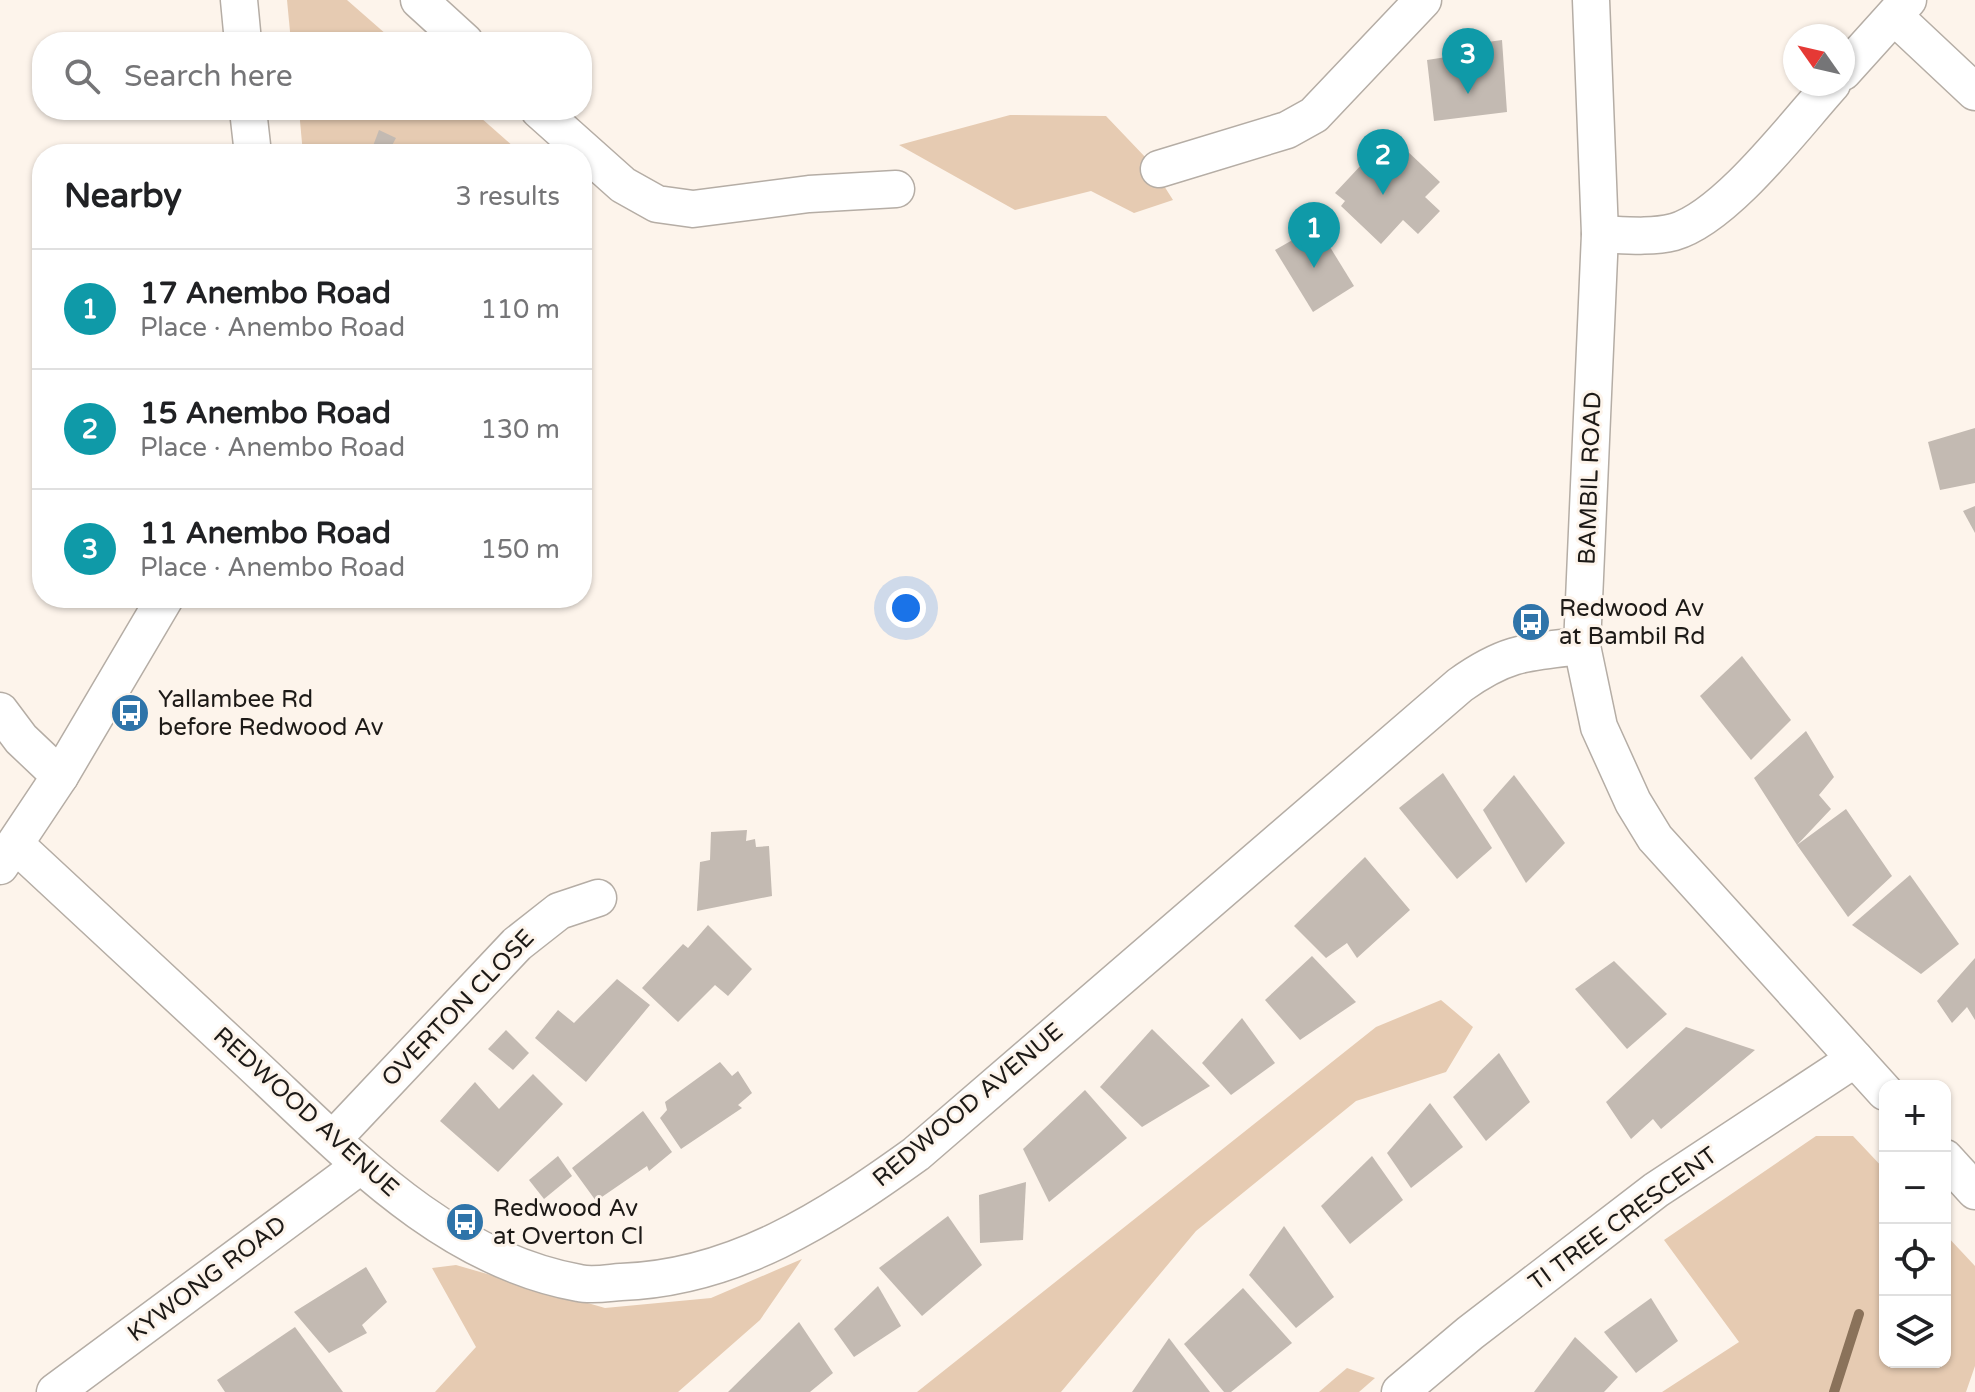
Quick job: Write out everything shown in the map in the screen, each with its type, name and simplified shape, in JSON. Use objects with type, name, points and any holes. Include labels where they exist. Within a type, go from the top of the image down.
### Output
[{"type":"street","points":[[239,0],[242,32]]},
{"type":"street","points":[[419,0],[454,32]]},
{"type":"street","points":[[1159,169],[1287,130],[1314,115],[1423,0]]},
{"type":"street","name":"BAMBIL ROAD","points":[[1591,0],[1600,234],[1582,646],[1599,727],[1627,789],[1655,838],[1879,1085]]},
{"type":"street","points":[[1855,59],[1901,8],[1975,92]]},
{"type":"street","points":[[1600,234],[1654,236],[1699,221],[1740,185],[1821,96]]},
{"type":"street","points":[[249,120],[252,144]]},
{"type":"street","points":[[550,120],[577,144]]},
{"type":"street","points":[[592,157],[623,185],[657,204],[693,209],[809,194],[896,189]]},
{"type":"street","points":[[8,856],[60,776],[159,608]]},
{"type":"street","name":"REDWOOD AVENUE","points":[[8,856],[333,1139],[360,1166],[440,1225],[529,1270],[581,1284],[645,1281],[726,1264],[812,1223],[916,1154],[1460,685],[1492,662],[1520,654],[1582,646]]},
{"type":"street","points":[[0,711],[21,739],[60,776]]},
{"type":"street","name":"OVERTON CLOSE","points":[[333,1139],[517,944],[559,911],[598,898]]},
{"type":"street","name":"TI TREE CRESCENT","points":[[1400,1392],[1470,1333],[1656,1190],[1855,1059]]},
{"type":"street","points":[[1951,1165],[1975,1191]]},
{"type":"street","name":"KYWONG ROAD","points":[[55,1392],[360,1166]]},
{"type":"shaded area","points":[[287,0],[347,0],[384,32],[290,32]]},
{"type":"shaded area","points":[[1010,115],[1106,116],[1147,159],[1173,200],[1134,213],[1091,191],[1015,210],[899,145]]},
{"type":"shaded area","points":[[300,120],[483,120],[511,144],[302,144]]},
{"type":"shaded area","points":[[1441,1000],[1473,1027],[1446,1072],[1356,1101],[1196,1231],[1061,1392],[917,1392],[1376,1027]]},
{"type":"shaded area","points":[[1816,1136],[1853,1136],[1879,1164],[1879,1368],[1951,1368],[1951,1240],[1975,1266],[1975,1366],[1966,1392],[1662,1392],[1739,1342],[1664,1240]]},
{"type":"shaded area","points":[[802,1259],[760,1320],[678,1392],[435,1392],[476,1347],[432,1268],[456,1265],[605,1308],[711,1298]]},
{"type":"shaded area","points":[[1347,1368],[1375,1378],[1359,1392],[1319,1392]]},
{"type":"building","points":[[1502,40],[1507,112],[1434,121],[1427,60],[1453,56],[1452,47]]},
{"type":"building","points":[[379,130],[396,138],[393,144],[374,144]]},
{"type":"building","points":[[1405,149],[1440,182],[1425,197],[1440,211],[1418,234],[1403,220],[1381,244],[1341,206],[1345,201],[1335,193],[1364,162],[1379,176]]},
{"type":"building","points":[[1317,226],[1354,286],[1313,312],[1275,250]]},
{"type":"building","points":[[1975,428],[1975,483],[1940,490],[1928,442]]},
{"type":"building","points":[[1975,506],[1975,533],[1963,511]]},
{"type":"building","points":[[1742,656],[1791,720],[1751,760],[1700,696]]},
{"type":"building","points":[[1806,731],[1834,777],[1819,795],[1831,809],[1797,845],[1754,778]]},
{"type":"building","points":[[1443,773],[1492,848],[1457,879],[1399,808]]},
{"type":"building","points":[[1514,775],[1565,843],[1526,883],[1483,810]]},
{"type":"building","points":[[1846,809],[1892,876],[1848,917],[1797,845]]},
{"type":"building","points":[[747,830],[746,841],[755,839],[756,847],[769,846],[772,896],[697,911],[700,862],[710,860],[711,832]]},
{"type":"building","points":[[1365,857],[1410,910],[1357,958],[1347,943],[1326,958],[1294,926]]},
{"type":"building","points":[[1910,875],[1959,944],[1921,974],[1852,925]]},
{"type":"building","points":[[708,925],[752,969],[728,996],[715,985],[678,1022],[642,988],[683,944],[688,948]]},
{"type":"building","points":[[1312,956],[1356,1002],[1300,1040],[1265,1000]]},
{"type":"building","points":[[1975,958],[1975,1020],[1967,1007],[1952,1023],[1937,1001]]},
{"type":"building","points":[[1614,961],[1667,1014],[1627,1049],[1575,989]]},
{"type":"building","points":[[617,979],[650,1005],[586,1082],[535,1038],[558,1010],[574,1023]]},
{"type":"building","points":[[1242,1018],[1275,1063],[1231,1095],[1202,1063]]},
{"type":"building","points":[[1686,1027],[1755,1050],[1661,1129],[1653,1119],[1631,1139],[1606,1102]]},
{"type":"building","points":[[1152,1029],[1210,1086],[1142,1127],[1100,1087]]},
{"type":"building","points":[[506,1030],[529,1053],[513,1070],[488,1049]]},
{"type":"building","points":[[1499,1053],[1530,1102],[1486,1141],[1453,1097]]},
{"type":"building","points":[[720,1062],[732,1076],[738,1071],[752,1093],[738,1105],[742,1108],[681,1149],[660,1118],[667,1110],[665,1102]]},
{"type":"building","points":[[533,1074],[563,1104],[498,1172],[440,1121],[475,1082],[499,1109]]},
{"type":"building","points":[[1085,1090],[1127,1138],[1049,1202],[1023,1149]]},
{"type":"building","points":[[1430,1103],[1463,1147],[1411,1188],[1387,1153]]},
{"type":"building","points":[[643,1111],[672,1152],[649,1171],[647,1166],[596,1201],[572,1168]]},
{"type":"building","points":[[558,1156],[572,1176],[544,1199],[529,1180]]},
{"type":"building","points":[[1372,1156],[1403,1200],[1350,1244],[1321,1206]]},
{"type":"building","points":[[1026,1182],[1023,1240],[980,1243],[979,1195]]},
{"type":"building","points":[[948,1216],[982,1265],[922,1316],[879,1268]]},
{"type":"building","points":[[1284,1226],[1334,1297],[1296,1328],[1249,1275]]},
{"type":"building","points":[[366,1267],[387,1302],[362,1325],[367,1333],[329,1353],[294,1312]]},
{"type":"building","points":[[878,1286],[901,1326],[854,1357],[834,1329]]},
{"type":"building","points":[[1243,1288],[1292,1343],[1231,1392],[1224,1392],[1184,1344]]},
{"type":"building","points":[[1651,1298],[1678,1341],[1636,1373],[1604,1332]]},
{"type":"building","points":[[799,1322],[833,1373],[810,1392],[728,1392]]},
{"type":"building","points":[[295,1327],[343,1392],[225,1392],[217,1380]]},
{"type":"building","points":[[1575,1337],[1618,1377],[1604,1392],[1534,1392]]},
{"type":"building","points":[[1169,1338],[1210,1392],[1132,1392]]},
{"type":"waterway","points":[[1834,1392],[1859,1314]]},
{"type":"place","name":"11 Anembo Road","points":[[1468,94]]},
{"type":"place","name":"15 Anembo Road","points":[[1383,195]]},
{"type":"place","name":"17 Anembo Road","points":[[1314,268]]},
{"type":"place","name":"Redwood Av at Bambil Rd","points":[[1531,622]]},
{"type":"place","name":"Yallambee Rd before Redwood Av","points":[[130,713]]},
{"type":"place","name":"Redwood Av at Overton Cl","points":[[465,1222]]}]
